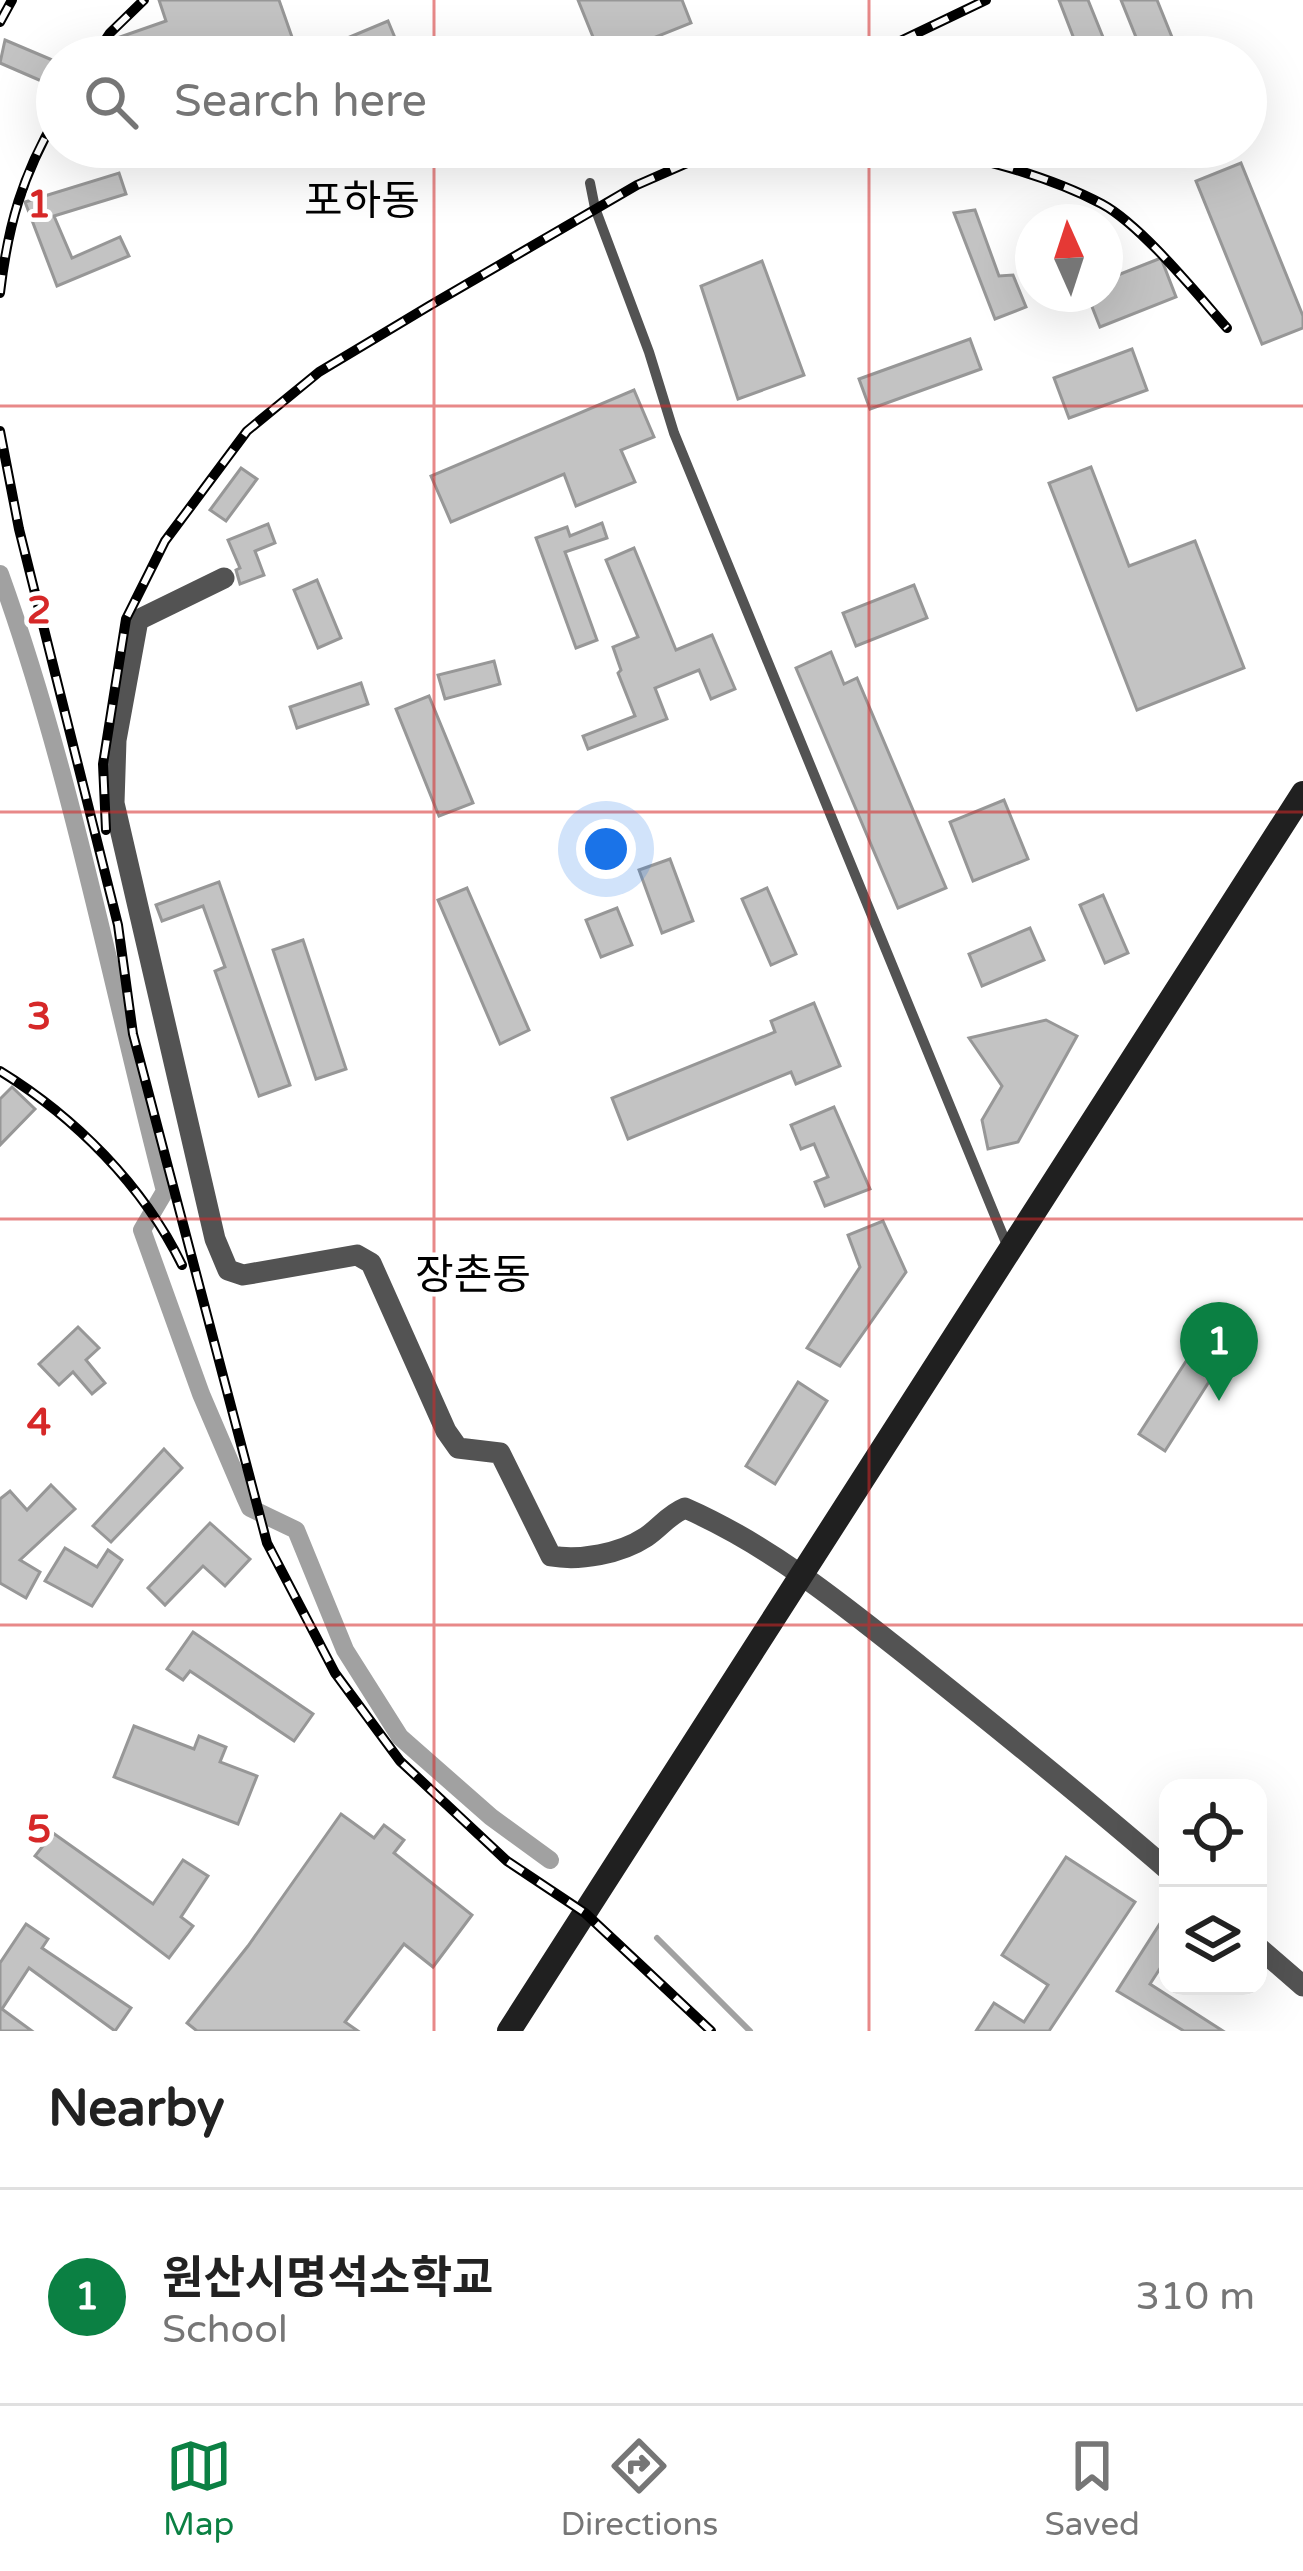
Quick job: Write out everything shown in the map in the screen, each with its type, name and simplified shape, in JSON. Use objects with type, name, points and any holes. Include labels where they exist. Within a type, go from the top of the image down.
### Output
[{"type":"street","points":[[224,578],[138,620],[116,740],[114,803],[215,1239],[228,1270],[243,1275],[357,1255],[370,1263],[446,1431],[458,1448],[500,1453],[551,1556],[578,1561],[645,1538],[669,1514],[685,1508],[715,1521],[803,1577],[1061,1778],[1159,1862]]},
{"type":"street","points":[[509,2031],[1303,793]]},
{"type":"street","points":[[1267,1955],[1303,1986]]},
{"type":"lane","points":[[590,183],[674,433],[1010,1253]]},
{"type":"building","points":[[159,0],[279,0],[292,36],[123,36],[166,21]]},
{"type":"building","points":[[578,0],[682,0],[691,23],[658,36],[593,36]]},
{"type":"building","points":[[1059,0],[1088,0],[1103,36],[1073,36]]},
{"type":"building","points":[[1121,0],[1157,0],[1172,36],[1136,36]]},
{"type":"building","points":[[388,21],[394,36],[352,36]]},
{"type":"building","points":[[5,40],[36,53],[36,79],[0,63]]},
{"type":"building","points":[[1228,168],[1243,168],[1303,316],[1303,328],[1262,344],[1196,181]]},
{"type":"building","points":[[119,173],[126,194],[54,216],[72,258],[120,237],[129,256],[57,286],[25,202]]},
{"type":"building","points":[[975,210],[999,276],[1013,275],[1015,280],[1015,311],[995,319],[954,213]]},
{"type":"building","points":[[1161,258],[1176,297],[1100,327],[1094,312],[1123,312],[1123,273]]},
{"type":"building","points":[[762,261],[804,375],[738,399],[701,286]]},
{"type":"building","points":[[970,339],[981,369],[870,409],[859,379]]},
{"type":"building","points":[[1132,349],[1147,390],[1069,418],[1054,378]]},
{"type":"building","points":[[634,390],[654,437],[621,450],[635,482],[576,506],[564,474],[451,522],[431,476]]},
{"type":"building","points":[[1091,467],[1129,566],[1195,541],[1244,668],[1137,710],[1049,483]]},
{"type":"building","points":[[241,468],[257,479],[226,521],[210,510]]},
{"type":"building","points":[[602,523],[607,538],[565,552],[597,640],[576,648],[536,538],[567,527],[570,536]]},
{"type":"building","points":[[268,524],[275,543],[255,551],[264,575],[240,584],[236,570],[240,568],[228,540]]},
{"type":"building","points":[[634,548],[676,650],[712,635],[735,689],[711,699],[699,670],[655,688],[667,719],[588,749],[583,736],[635,716],[613,647],[638,637],[606,560]]},
{"type":"building","points":[[317,580],[341,638],[318,648],[294,590]]},
{"type":"building","points":[[914,585],[927,618],[856,646],[843,613]]},
{"type":"building","points":[[831,652],[844,684],[857,678],[946,888],[898,908],[796,668]]},
{"type":"building","points":[[494,661],[500,684],[445,699],[438,675]]},
{"type":"building","points":[[361,683],[368,704],[297,728],[290,707]]},
{"type":"building","points":[[429,696],[473,803],[439,816],[396,709]]},
{"type":"building","points":[[1004,800],[1028,859],[973,881],[950,822]]},
{"type":"building","points":[[670,859],[693,921],[662,933],[639,870]]},
{"type":"building","points":[[219,882],[290,1085],[259,1096],[215,971],[225,967],[203,906],[162,921],[156,905]]},
{"type":"building","points":[[467,888],[529,1030],[500,1044],[438,900]]},
{"type":"building","points":[[767,888],[796,954],[771,965],[742,899]]},
{"type":"building","points":[[1103,895],[1128,953],[1105,963],[1080,905]]},
{"type":"building","points":[[617,908],[632,945],[601,957],[586,920]]},
{"type":"building","points":[[1030,928],[1044,960],[982,986],[969,954]]},
{"type":"building","points":[[303,940],[346,1069],[316,1079],[273,950]]},
{"type":"building","points":[[814,1003],[840,1066],[796,1084],[791,1072],[628,1139],[612,1098],[775,1032],[771,1021]]},
{"type":"building","points":[[1046,1020],[1077,1036],[1018,1142],[988,1149],[982,1120],[1002,1086],[969,1038]]},
{"type":"building","points":[[12,1087],[35,1109],[0,1145],[0,1099]]},
{"type":"building","points":[[834,1107],[870,1189],[825,1206],[815,1182],[828,1177],[814,1144],[801,1149],[791,1125]]},
{"type":"building","points":[[883,1221],[906,1272],[840,1366],[807,1348],[860,1267],[848,1235]]},
{"type":"building","points":[[1212,1321],[1238,1336],[1165,1451],[1139,1434]]},
{"type":"building","points":[[78,1327],[99,1348],[86,1360],[105,1383],[92,1394],[73,1372],[59,1385],[39,1364]]},
{"type":"building","points":[[798,1382],[827,1401],[775,1484],[746,1466]]},
{"type":"building","points":[[164,1449],[182,1468],[111,1542],[93,1526]]},
{"type":"building","points":[[51,1485],[75,1509],[20,1560],[40,1572],[26,1598],[0,1583],[0,1499],[10,1491],[27,1510]]},
{"type":"building","points":[[210,1523],[250,1559],[225,1586],[203,1566],[165,1605],[148,1588]]},
{"type":"building","points":[[65,1548],[97,1567],[108,1550],[122,1560],[92,1606],[45,1581]]},
{"type":"building","points":[[193,1632],[313,1714],[294,1741],[190,1671],[183,1680],[167,1669]]},
{"type":"building","points":[[134,1726],[194,1749],[199,1736],[226,1747],[220,1762],[257,1776],[238,1824],[114,1777]]},
{"type":"building","points":[[341,1814],[374,1838],[384,1825],[404,1840],[394,1853],[472,1915],[433,1967],[404,1944],[345,2022],[358,2031],[197,2031],[187,2023]]},
{"type":"building","points":[[53,1833],[153,1904],[183,1860],[208,1876],[181,1917],[193,1926],[169,1958],[35,1856]]},
{"type":"building","points":[[1066,1857],[1135,1902],[1049,2031],[976,2031],[994,2003],[1024,2022],[1048,1985],[1002,1955]]},
{"type":"building","points":[[26,1924],[48,1939],[42,1948],[131,2008],[115,2031],[29,1968],[2,2009],[32,2031],[0,2031],[0,1963]]},
{"type":"building","points":[[1159,1925],[1159,1970],[1150,1984],[1159,1995],[1167,1995],[1223,2031],[1184,2031],[1117,1991]]},
{"type":"waterway","points":[[0,574],[70,803],[165,1191],[142,1230],[201,1394],[245,1497],[250,1508],[296,1530],[345,1650],[400,1737],[491,1817],[550,1860]]},
{"type":"waterway","points":[[657,1938],[750,2031]]},
{"type":"railway","points":[[0,22],[12,0]]},
{"type":"railway","points":[[108,36],[144,0]]},
{"type":"railway","points":[[911,36],[986,0]]},
{"type":"railway","points":[[0,293],[18,202],[36,155]]},
{"type":"railway","points":[[106,830],[103,764],[126,619],[165,541],[247,431],[319,372],[637,185],[676,168]]},
{"type":"railway","points":[[1010,168],[1082,194],[1117,214],[1151,243],[1227,328]]},
{"type":"railway","points":[[0,431],[19,529],[118,925],[133,1034],[267,1543],[335,1673],[400,1761],[507,1861],[585,1913],[711,2031]]},
{"type":"railway","points":[[0,1071],[55,1109],[104,1155],[148,1207],[182,1265]]},
{"type":"place","name":"원산시명석소학교","points":[[1219,1401]]},
{"type":"district","name":"포하동","points":[[362,200]]},
{"type":"district","name":"장촌동","points":[[473,1274]]}]
